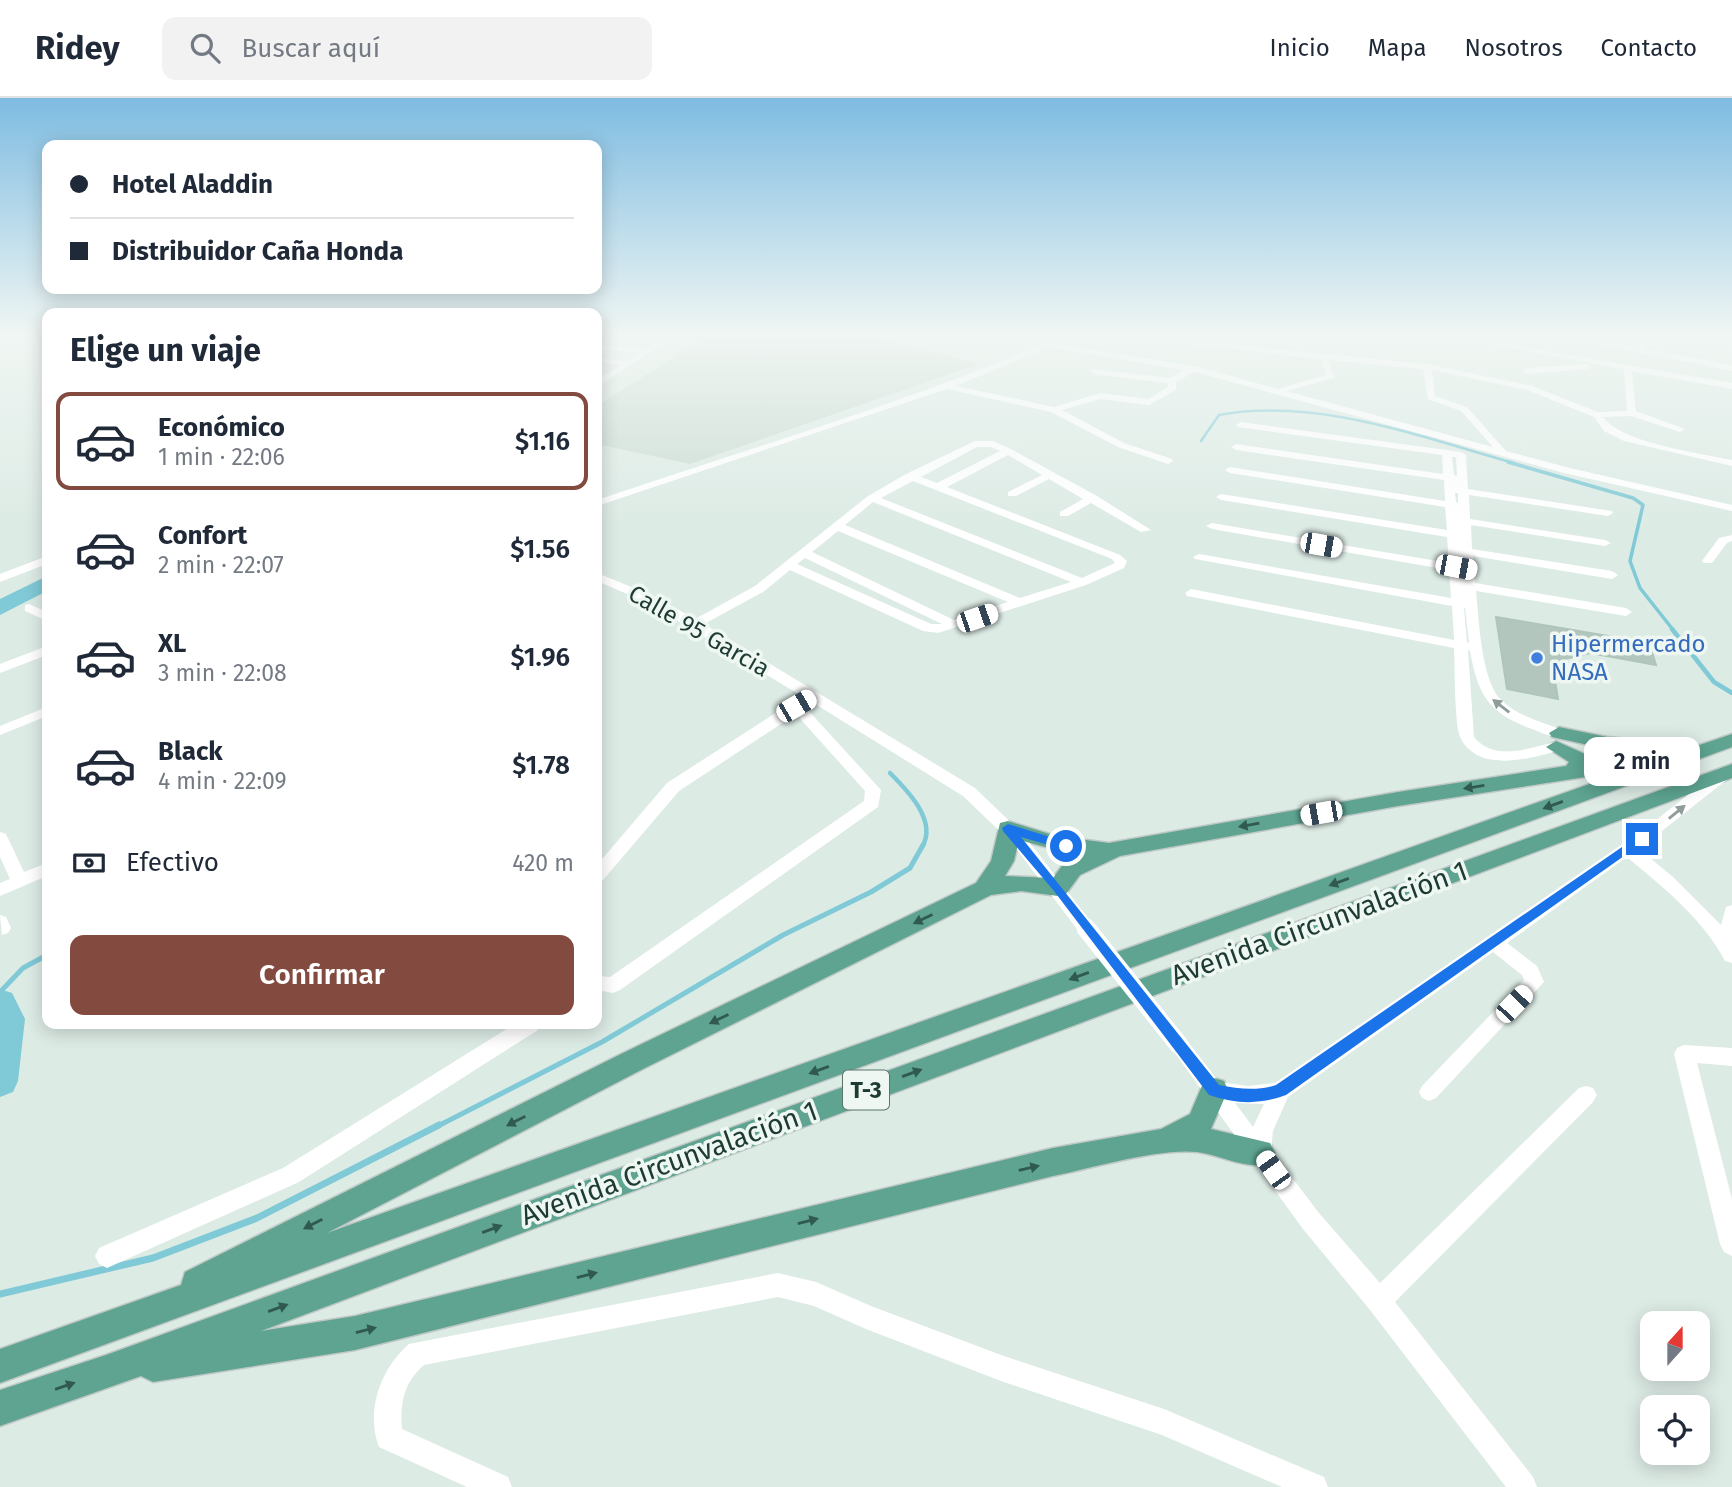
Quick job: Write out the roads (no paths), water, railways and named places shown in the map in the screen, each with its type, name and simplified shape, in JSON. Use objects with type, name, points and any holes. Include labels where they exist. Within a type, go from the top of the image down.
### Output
[{"type":"main road","points":[[985,889],[1004,863],[1008,848],[1008,828],[1083,850],[1115,849],[1398,799],[1605,767],[1732,734]]},
{"type":"main road","points":[[1557,740],[1671,748]]},
{"type":"main road","points":[[1557,740],[1578,759],[1579,763],[1573,772]]},
{"type":"main road","name":"Avenida Circunvalación 1","points":[[0,1366],[1732,740]]},
{"type":"main road","name":"Avenida Circunvalación 1","points":[[0,1408],[106,1372],[1728,773]]},
{"type":"main road","points":[[113,1325],[620,1068],[985,889],[1008,882],[1033,882],[1058,888],[1072,869],[1115,849]]},
{"type":"main road","points":[[1166,1140],[1200,1123],[1214,1090]]},
{"type":"main road","points":[[106,1372],[355,1333],[1053,1162],[1166,1140],[1196,1139],[1261,1153]]},
{"type":"street","points":[[602,501],[834,426],[911,398]]},
{"type":"street","points":[[998,398],[1054,410],[1121,445],[1168,461]]},
{"type":"street","points":[[1054,410],[1094,398]]},
{"type":"street","points":[[1115,398],[1149,402],[1156,398]]},
{"type":"street","points":[[1307,398],[1504,454],[1652,492],[1732,508]]},
{"type":"street","points":[[1433,398],[1464,409],[1504,454]]},
{"type":"street","points":[[1553,398],[1597,415],[1632,413],[1680,429]]},
{"type":"street","points":[[1631,398],[1632,413]]},
{"type":"street","points":[[1597,415],[1607,429],[1627,439],[1732,463]]},
{"type":"street","points":[[1241,425],[1461,461],[1474,606],[1469,647],[1467,737],[1473,747],[1488,755],[1507,756],[1557,740]]},
{"type":"street","points":[[695,624],[747,597],[872,498],[975,444],[993,444],[1051,474],[1145,530]]},
{"type":"street","points":[[1236,447],[1608,513]]},
{"type":"street","points":[[938,487],[1008,452]]},
{"type":"street","points":[[1448,459],[1459,604],[1469,647],[1485,687],[1495,702],[1557,740]]},
{"type":"street","points":[[1230,470],[1465,507]]},
{"type":"street","points":[[1012,494],[1051,474]]},
{"type":"street","points":[[789,565],[928,628],[955,625],[1082,582],[1119,565],[1121,561],[910,476]]},
{"type":"street","points":[[1221,497],[1468,537]]},
{"type":"street","points":[[872,498],[1082,582]]},
{"type":"street","points":[[1065,513],[1093,498]]},
{"type":"street","points":[[1452,519],[1605,543]]},
{"type":"street","points":[[837,526],[1020,603]]},
{"type":"street","points":[[1212,526],[1471,570]]},
{"type":"street","points":[[1708,561],[1723,540],[1732,538]]},
{"type":"street","points":[[1455,550],[1612,575]]},
{"type":"street","points":[[804,553],[955,625]]},
{"type":"street","points":[[1199,557],[1474,606]]},
{"type":"street","points":[[0,578],[42,562]]},
{"type":"street","name":"Calle 95 Garcia","points":[[602,578],[654,601],[695,624],[970,792],[1008,828],[1058,888],[1086,928],[1214,1090],[1311,1221],[1379,1301],[1523,1487]]},
{"type":"street","points":[[1458,584],[1626,612]]},
{"type":"street","points":[[1191,593],[1469,647]]},
{"type":"street","points":[[29,608],[42,614]]},
{"type":"street","points":[[0,669],[42,652]]},
{"type":"street","points":[[602,870],[673,787],[813,697]]},
{"type":"street","points":[[602,984],[613,985],[872,803],[873,790],[796,706]]},
{"type":"street","points":[[0,731],[42,713]]},
{"type":"street","points":[[1214,1090],[1238,1096],[1263,1096],[1281,1091],[1628,849],[1728,773]]},
{"type":"street","points":[[0,838],[19,880]]},
{"type":"street","points":[[1628,849],[1667,881],[1729,950]]},
{"type":"street","points":[[0,890],[42,871]]},
{"type":"street","points":[[1729,950],[1732,912]]},
{"type":"street","points":[[1429,1092],[1534,982],[1530,971],[1494,943]]},
{"type":"street","points":[[107,1256],[291,1175],[421,1096],[523,1029]]},
{"type":"street","points":[[1732,1057],[1684,1054],[1732,1244]]},
{"type":"street","points":[[1261,1153],[1262,1131],[1281,1091]]},
{"type":"street","points":[[1379,1301],[1586,1095]]},
{"type":"street","points":[[498,1487],[389,1437],[386,1415],[392,1387],[403,1364],[418,1353],[778,1285],[816,1294],[866,1317],[1001,1368],[1164,1422],[1314,1487]]},
{"type":"waterway","points":[[1201,441],[1219,415],[1294,411],[1368,422],[1514,463]]},
{"type":"waterway","points":[[1508,462],[1633,498],[1643,505],[1630,561],[1640,588],[1674,631]]},
{"type":"waterway","points":[[0,608],[42,585]]},
{"type":"waterway","points":[[0,601],[42,586]]},
{"type":"waterway","points":[[1672,629],[1714,682],[1732,693]]},
{"type":"waterway","points":[[890,773],[912,797],[923,817],[926,837],[922,846]]},
{"type":"waterway","points":[[436,1127],[602,1042],[783,935],[871,892],[910,868],[922,846]]},
{"type":"waterway","points":[[0,992],[23,968],[42,958]]},
{"type":"waterway","points":[[0,1003],[7,1019],[0,1081]]},
{"type":"waterway","points":[[0,1294],[153,1258],[257,1218],[439,1125]]},
{"type":"place","name":"Hipermercado NASA","points":[[1537,658]]}]
